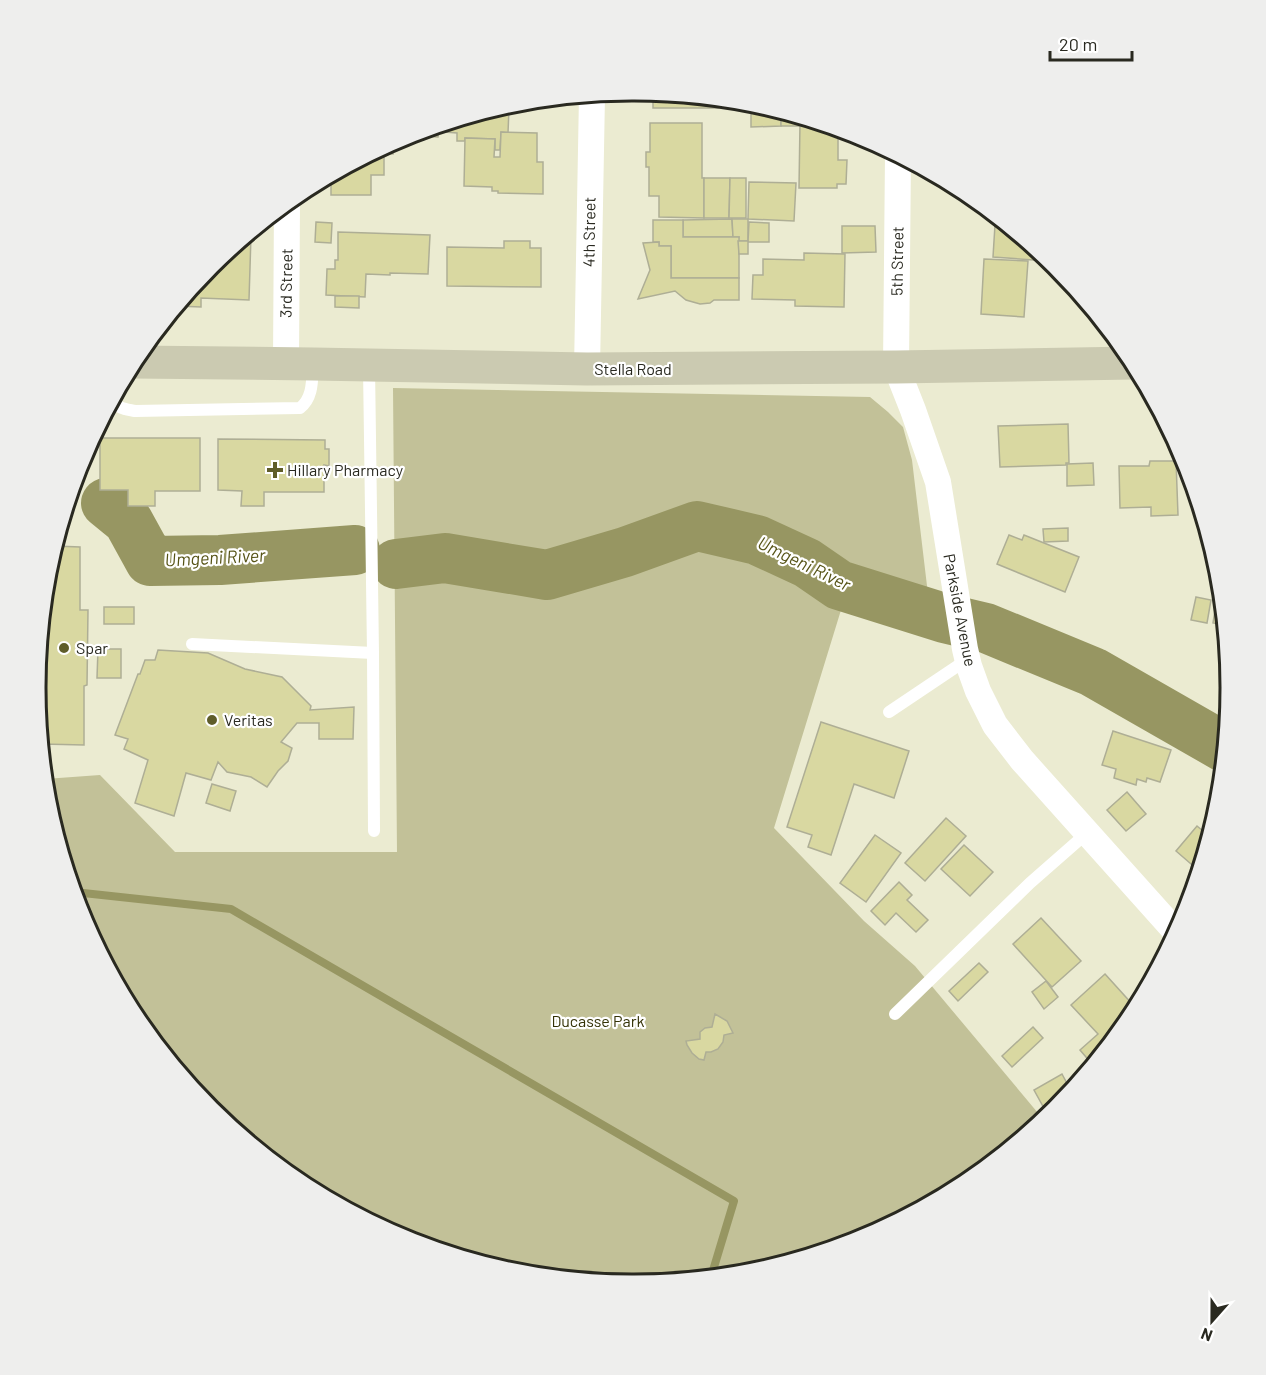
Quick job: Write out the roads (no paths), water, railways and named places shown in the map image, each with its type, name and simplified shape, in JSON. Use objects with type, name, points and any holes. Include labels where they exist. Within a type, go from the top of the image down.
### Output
[{"type":"main road","name":"Stella Road","points":[[145,362],[587,369],[1122,363]]},
{"type":"street","name":"4th Street","points":[[587,369],[592,102]]},
{"type":"street","name":"5th Street","points":[[896,367],[898,164]]},
{"type":"street","name":"3rd Street","points":[[288,214],[299,364]]},
{"type":"street","name":"Parkside Avenue","points":[[896,367],[938,482],[966,654],[978,691],[995,725],[1022,760],[1169,925]]},
{"type":"lane","points":[[118,407],[135,411],[300,408],[306,404],[309,397],[299,364]]},
{"type":"lane","points":[[369,365],[374,831]]},
{"type":"lane","points":[[192,644],[373,653]]},
{"type":"lane","points":[[889,712],[966,654]]},
{"type":"lane","points":[[895,1014],[1030,883],[1087,833]]},
{"type":"waterway","name":"Umgeni River","points":[[106,503],[128,521],[150,561],[220,560],[355,550]]},
{"type":"waterway","name":"Umgeni River","points":[[396,564],[445,558],[547,575],[625,552],[697,526],[757,540],[807,563],[839,585],[944,618],[986,628],[1093,672],[1216,743]]},
{"type":"waterway","points":[[84,893],[231,909],[734,1201],[714,1268]]},
{"type":"place","name":"Hillary Pharmacy","points":[[275,470]]},
{"type":"place","name":"Spar","points":[[64,648]]},
{"type":"place","name":"Veritas","points":[[212,720]]},
{"type":"park label","name":"Ducasse Park","points":[[598,1021]]}]
